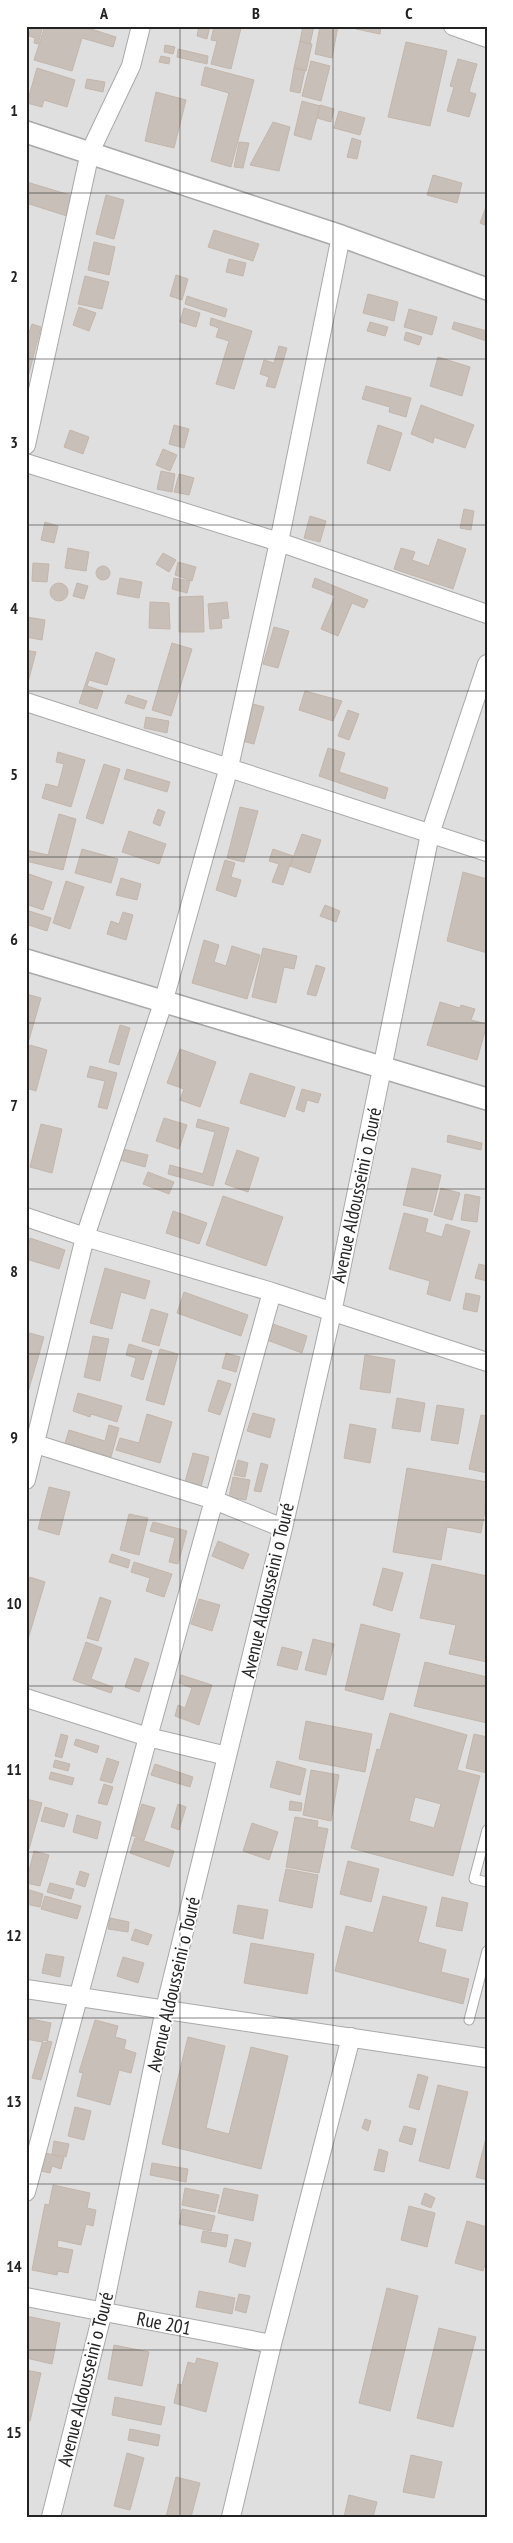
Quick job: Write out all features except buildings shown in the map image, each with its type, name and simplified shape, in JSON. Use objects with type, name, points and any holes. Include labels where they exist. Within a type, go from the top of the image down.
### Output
[{"type":"street","points":[[26,445],[90,152],[132,66],[141,26]]},
{"type":"street","points":[[453,26],[487,38]]},
{"type":"street","points":[[26,132],[341,236],[487,289]]},
{"type":"street","points":[[26,1480],[31,1443],[85,1237],[163,1003],[228,768],[278,542],[341,236]]},
{"type":"street","points":[[26,463],[278,542],[487,614]]},
{"type":"street","name":"Avenue Aldousseini o Touré","points":[[51,2517],[103,2311],[165,2009],[283,1528],[332,1313],[430,834],[487,664]]},
{"type":"street","points":[[26,702],[487,852]]},
{"type":"street","points":[[26,960],[163,1003],[487,1099]]},
{"type":"street","points":[[26,1217],[85,1237],[272,1292],[487,1362]]},
{"type":"street","points":[[26,2192],[148,1737],[272,1292]]},
{"type":"street","points":[[31,1443],[214,1500],[283,1528]]},
{"type":"street","points":[[26,1698],[148,1737],[228,1756]]},
{"type":"street","points":[[26,1988],[487,2058]]},
{"type":"street","points":[[231,2517],[272,2344],[352,2037]]},
{"type":"street","name":"Rue 201","points":[[26,2297],[272,2344]]},
{"type":"lane","points":[[487,1830],[474,1879],[487,1882]]},
{"type":"lane","points":[[469,2020],[487,1952]]},
{"type":"shaded area","points":[[26,26],[487,26],[487,2517],[26,2517]]}]
